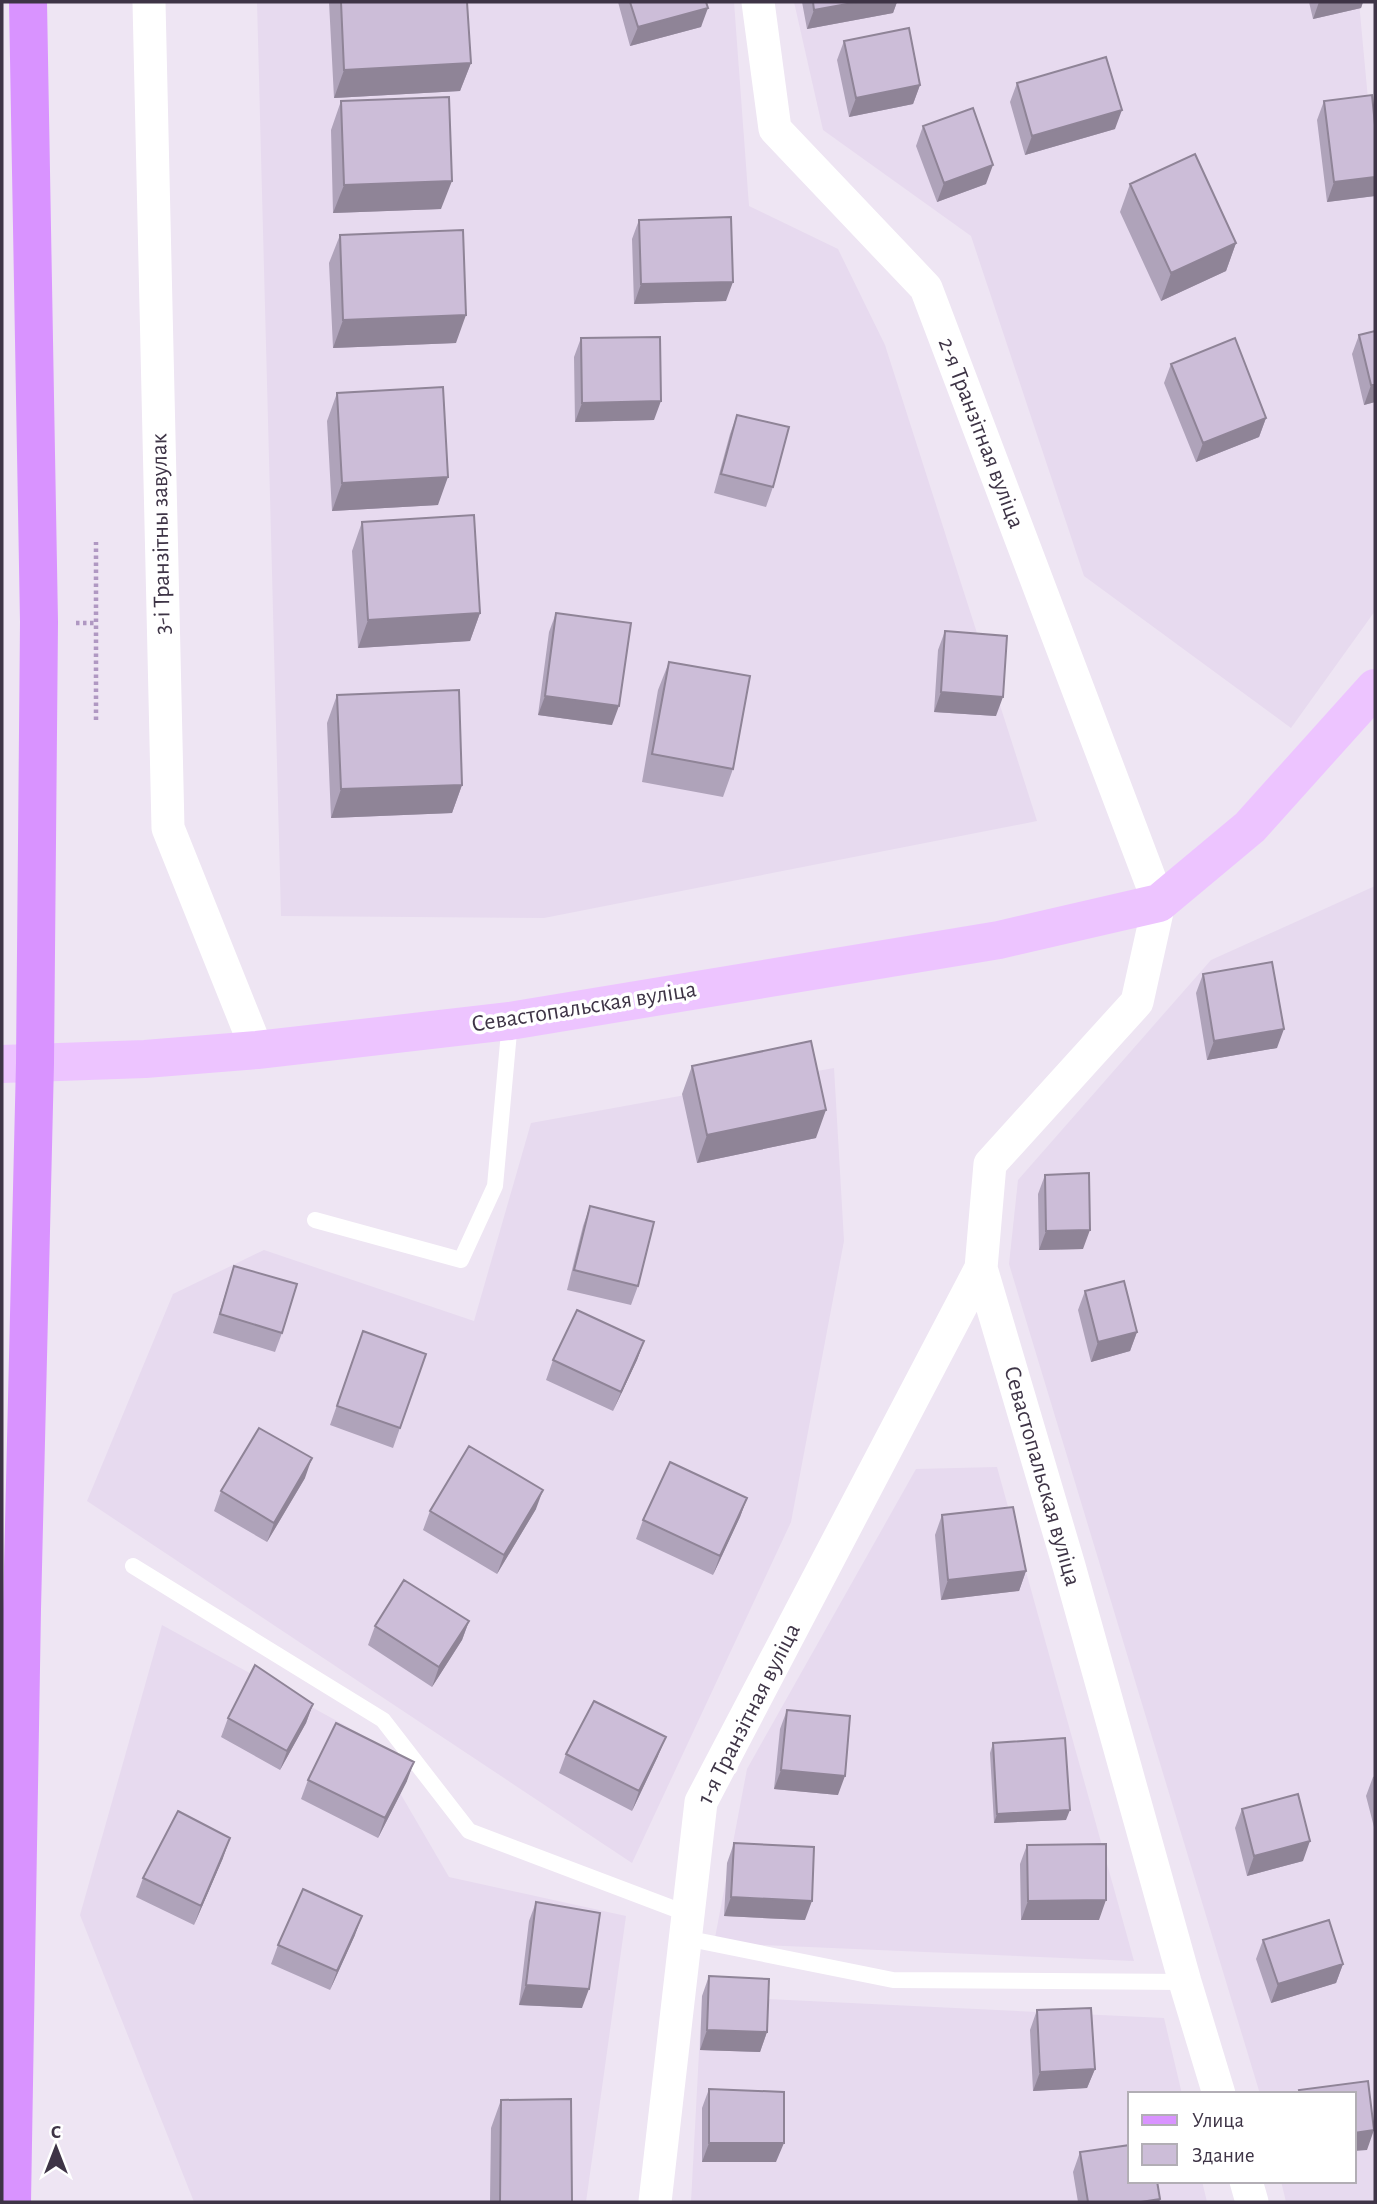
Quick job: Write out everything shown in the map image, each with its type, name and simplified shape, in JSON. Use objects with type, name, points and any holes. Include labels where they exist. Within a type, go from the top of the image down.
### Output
[{"type":"main road","points":[[12,2202],[22,1609],[19,1063],[39,622],[28,2]]},
{"type":"street","name":"3-і Транзітны завулак","points":[[149,2],[167,828],[257,1050]]},
{"type":"street","name":"2-я Транзітная вуліца","points":[[758,2],[775,129],[926,288],[1159,903]]},
{"type":"street","name":"Севастопальская вуліца","points":[[19,1063],[145,1059],[257,1050],[510,1021],[999,940],[1159,903],[1250,827],[1375,688]]},
{"type":"street","name":"Севастопальская вуліца","points":[[1159,903],[1137,1002],[990,1164],[981,1268],[1218,2092]]},
{"type":"street","name":"1-я Транзітная вуліца","points":[[655,2202],[701,1802],[981,1268]]},
{"type":"street","points":[[1247,2183],[1252,2202]]},
{"type":"lane","points":[[315,1220],[461,1260],[495,1186],[510,1021]]},
{"type":"lane","points":[[133,1566],[383,1720],[470,1830],[687,1926],[893,1980],[1185,1982]]},
{"type":"path","points":[[96,542],[96,719]]},
{"type":"shaded area","points":[[257,2],[734,2],[749,206],[838,249],[885,345],[1037,821],[544,918],[281,916]]},
{"type":"shaded area","points":[[794,2],[1359,2],[1375,175],[1375,611],[1291,728],[1084,576],[971,236],[823,130]]},
{"type":"shaded area","points":[[1375,886],[1375,2202],[1286,2202],[1281,2183],[1356,2183],[1356,2092],[1259,2092],[1009,1264],[1018,1180],[1211,960]]},
{"type":"shaded area","points":[[834,1068],[844,1241],[791,1522],[632,1863],[87,1501],[173,1294],[264,1250],[474,1321],[531,1123]]},
{"type":"shaded area","points":[[997,1467],[1134,1961],[714,1943],[747,1769],[916,1469]]},
{"type":"shaded area","points":[[162,1625],[368,1738],[449,1877],[626,1916],[586,2202],[194,2202],[80,1915]]},
{"type":"shaded area","points":[[702,1996],[1164,2018],[1182,2092],[1128,2092],[1128,2183],[1202,2183],[1207,2202],[691,2202]]},
{"type":"building","points":[[341,2],[467,2],[471,63],[344,70]]},
{"type":"building","points":[[630,2],[706,2],[708,8],[638,27]]},
{"type":"building","points":[[813,2],[858,2],[814,10]]},
{"type":"building","points":[[909,28],[920,85],[856,98],[844,41]]},
{"type":"building","points":[[1106,57],[1122,110],[1032,136],[1017,83]]},
{"type":"building","points":[[1372,95],[1375,177],[1334,182],[1324,101]]},
{"type":"building","points":[[449,97],[452,181],[344,185],[341,101]]},
{"type":"building","points":[[973,108],[993,165],[944,183],[923,126]]},
{"type":"building","points":[[1195,154],[1236,243],[1171,273],[1130,184]]},
{"type":"building","points":[[731,217],[733,282],[641,284],[639,220]]},
{"type":"building","points":[[463,230],[466,315],[343,320],[340,235]]},
{"type":"building","points":[[1375,331],[1375,385],[1371,385],[1359,335]]},
{"type":"building","points":[[660,337],[661,401],[582,403],[581,338]]},
{"type":"building","points":[[1235,338],[1266,418],[1203,443],[1171,364]]},
{"type":"building","points":[[443,387],[448,477],[342,483],[337,393]]},
{"type":"building","points":[[737,415],[789,427],[773,487],[721,474]]},
{"type":"building","points":[[474,515],[480,613],[368,620],[362,522]]},
{"type":"building","points":[[556,613],[631,623],[619,706],[545,696]]},
{"type":"building","points":[[945,631],[1007,636],[1003,697],[941,692]]},
{"type":"building","points":[[669,662],[750,676],[733,769],[652,754]]},
{"type":"building","points":[[459,690],[462,785],[341,789],[337,695]]},
{"type":"building","points":[[1272,962],[1284,1029],[1214,1041],[1203,974]]},
{"type":"building","points":[[811,1041],[826,1110],[707,1135],[692,1066]]},
{"type":"building","points":[[1089,1173],[1090,1230],[1046,1231],[1045,1175]]},
{"type":"building","points":[[590,1206],[654,1222],[638,1286],[574,1270]]},
{"type":"building","points":[[234,1266],[297,1284],[282,1333],[220,1314]]},
{"type":"building","points":[[1124,1281],[1137,1332],[1098,1342],[1085,1291]]},
{"type":"building","points":[[577,1310],[644,1341],[621,1392],[553,1360]]},
{"type":"building","points":[[363,1331],[426,1354],[400,1428],[337,1406]]},
{"type":"building","points":[[259,1428],[312,1458],[274,1523],[221,1491]]},
{"type":"building","points":[[469,1446],[543,1490],[504,1555],[430,1511]]},
{"type":"building","points":[[670,1462],[747,1498],[720,1556],[643,1520]]},
{"type":"building","points":[[1013,1507],[1026,1571],[948,1580],[942,1515]]},
{"type":"building","points":[[404,1580],[469,1621],[439,1667],[375,1626]]},
{"type":"building","points":[[255,1665],[313,1704],[287,1751],[228,1718]]},
{"type":"building","points":[[594,1701],[666,1737],[639,1791],[566,1754]]},
{"type":"building","points":[[787,1710],[850,1716],[845,1776],[781,1770]]},
{"type":"building","points":[[336,1723],[414,1762],[385,1818],[308,1780]]},
{"type":"building","points":[[1065,1738],[1070,1810],[997,1814],[993,1743]]},
{"type":"building","points":[[1298,1794],[1310,1841],[1254,1856],[1242,1809]]},
{"type":"building","points":[[178,1811],[230,1838],[201,1906],[143,1878]]},
{"type":"building","points":[[734,1843],[814,1847],[812,1901],[731,1897]]},
{"type":"building","points":[[1106,1844],[1106,1900],[1028,1901],[1027,1845]]},
{"type":"building","points":[[303,1889],[362,1916],[337,1971],[278,1945]]},
{"type":"building","points":[[536,1902],[600,1913],[589,1989],[526,1985]]},
{"type":"building","points":[[1329,1920],[1343,1964],[1278,1984],[1263,1940]]},
{"type":"building","points":[[709,1976],[769,1979],[767,2032],[707,2030]]},
{"type":"building","points":[[1091,2008],[1095,2069],[1040,2072],[1037,2010]]},
{"type":"building","points":[[1368,2081],[1374,2130],[1356,2133],[1356,2092],[1299,2090]]},
{"type":"building","points":[[709,2089],[784,2092],[784,2143],[709,2143]]},
{"type":"building","points":[[571,2099],[572,2202],[500,2202],[501,2100]]},
{"type":"building","points":[[1128,2145],[1128,2183],[1157,2183],[1160,2199],[1141,2202],[1088,2202],[1080,2152]]}]
